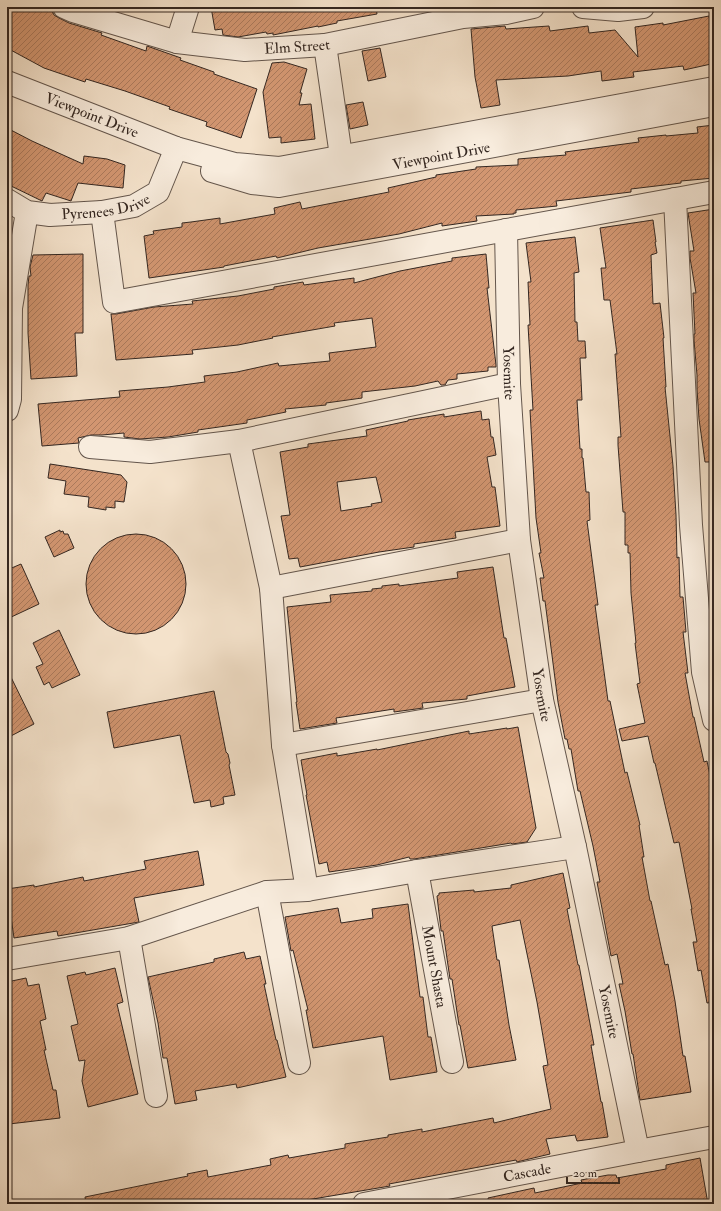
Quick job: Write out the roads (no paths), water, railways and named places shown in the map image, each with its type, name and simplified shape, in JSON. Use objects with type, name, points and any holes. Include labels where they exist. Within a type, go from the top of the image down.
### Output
[{"type":"street","name":"Elm Street","points":[[64,7],[177,42],[245,50],[325,45],[463,16],[506,13],[533,7]]},
{"type":"street","points":[[177,42],[188,7]]},
{"type":"street","points":[[583,7],[618,10],[643,7]]},
{"type":"street","points":[[325,45],[341,156]]},
{"type":"street","name":"Viewpoint Drive","points":[[7,82],[176,148],[235,164],[279,168],[714,88]]},
{"type":"street","name":"Viewpoint Drive","points":[[176,148],[206,169],[252,183],[279,186],[714,106]]},
{"type":"street","name":"Pyrenees Drive","points":[[7,200],[27,212],[50,215],[102,212],[134,206],[158,192],[176,148]]},
{"type":"street","points":[[102,212],[114,302],[714,192]]},
{"type":"street","points":[[675,199],[691,525],[703,672],[714,720]]},
{"type":"street","points":[[7,410],[10,399],[9,308],[27,212]]},
{"type":"street","name":"Yosemite","points":[[506,230],[509,384],[519,540],[542,700],[575,848],[638,1151]]},
{"type":"street","points":[[90,447],[150,452],[239,441],[509,384]]},
{"type":"street","points":[[239,441],[271,588],[282,745],[307,890]]},
{"type":"street","points":[[271,588],[519,540]]},
{"type":"street","points":[[282,745],[542,700]]},
{"type":"street","points":[[7,959],[129,938],[267,892],[307,890],[417,871],[575,848]]},
{"type":"street","name":"Mount Shasta","points":[[417,871],[452,1062]]},
{"type":"street","points":[[267,892],[299,1063]]},
{"type":"street","points":[[129,938],[156,1096]]},
{"type":"street","name":"Cascade","points":[[364,1204],[714,1137]]}]
